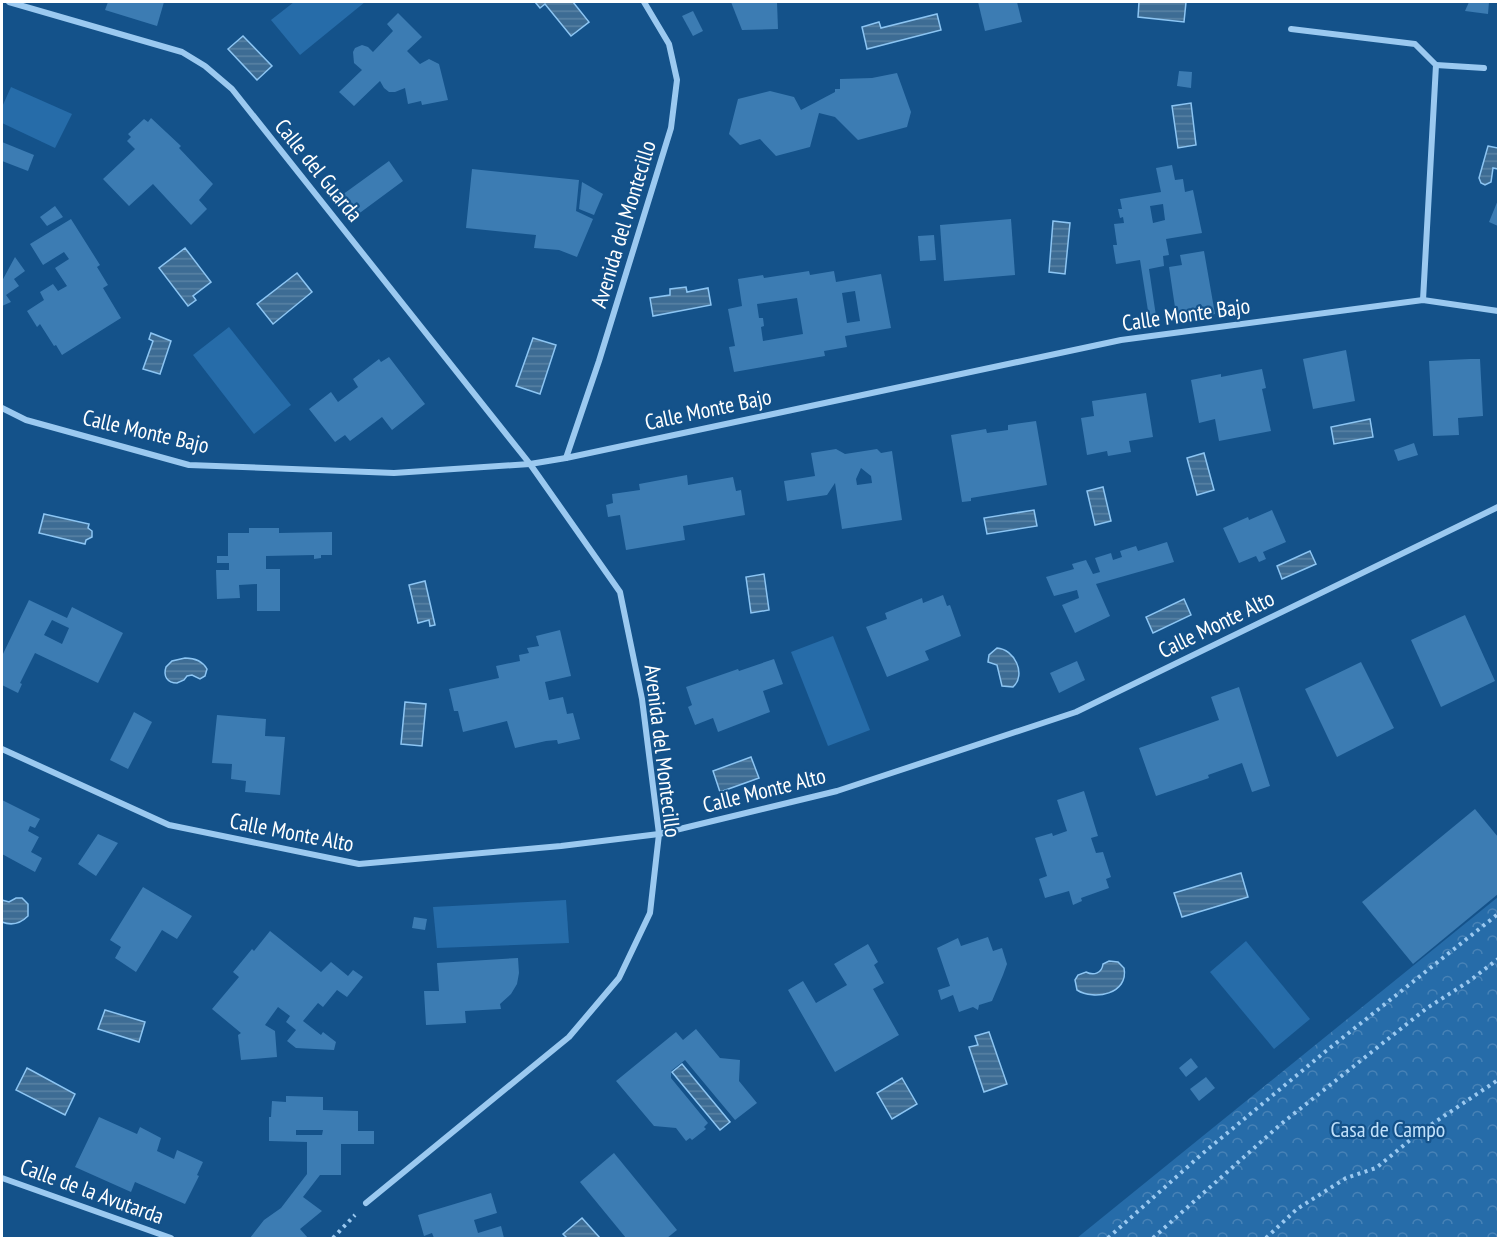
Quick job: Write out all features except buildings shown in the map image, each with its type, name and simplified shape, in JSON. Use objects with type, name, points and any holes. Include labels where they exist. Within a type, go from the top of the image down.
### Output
[{"type":"street","name":"Calle del Guarda","points":[[9,2],[182,52],[205,66],[232,89],[530,464]]},
{"type":"street","name":"Avenida del Montecillo","points":[[566,458],[599,361],[671,128],[677,80],[669,44],[644,2]]},
{"type":"street","points":[[1291,28],[1415,44],[1436,65],[1484,68]]},
{"type":"street","points":[[1423,300],[1436,65]]},
{"type":"street","name":"Calle Monte Bajo","points":[[2,408],[26,420],[189,465],[394,473],[530,464],[566,458],[1121,340],[1423,300],[1498,311]]},
{"type":"street","name":"Avenida del Montecillo","points":[[366,1203],[569,1037],[619,978],[650,913],[659,834],[642,699],[620,592],[530,464]]},
{"type":"street","name":"Calle Monte Alto","points":[[2,749],[169,825],[359,864],[561,846],[659,834],[837,791],[1076,712],[1498,507]]},
{"type":"street","name":"Calle de la Avutarda","points":[[2,1178],[41,1194],[171,1239]]},
{"type":"path","points":[[1108,1239],[1202,1154],[1326,1051],[1498,914]]},
{"type":"path","points":[[1154,1239],[1281,1124],[1426,1008],[1468,982],[1498,959]]},
{"type":"path","points":[[1266,1239],[1297,1209],[1346,1178],[1376,1168],[1420,1132],[1498,1080]]},
{"type":"path","points":[[333,1239],[366,1203]]},
{"type":"green space","points":[[294,2],[365,2],[300,55],[271,20]]},
{"type":"green space","points":[[11,87],[72,114],[55,148],[2,123],[2,107]]},
{"type":"green space","points":[[229,327],[291,405],[254,434],[193,355]]},
{"type":"green space","points":[[833,636],[870,730],[828,746],[791,652]]},
{"type":"green space","name":"Casa de Campo","points":[[1498,897],[1498,1238],[1077,1238]]},
{"type":"green space","points":[[566,900],[569,943],[437,948],[433,907]]},
{"type":"green space","points":[[1246,941],[1310,1019],[1274,1049],[1210,972]]},
{"type":"shaded area","points":[[535,2],[573,2],[589,22],[571,36],[545,4],[540,8]]},
{"type":"shaded area","points":[[1139,2],[1186,2],[1184,22],[1138,17]]},
{"type":"shaded area","points":[[937,14],[941,30],[867,49],[862,27],[879,22],[881,28]]},
{"type":"shaded area","points":[[243,36],[272,66],[257,80],[228,49]]},
{"type":"shaded area","points":[[1191,103],[1196,145],[1178,148],[1172,106]]},
{"type":"shaded area","points":[[1488,146],[1498,148],[1498,169],[1493,168],[1491,182],[1485,185],[1479,178]]},
{"type":"shaded area","points":[[1053,221],[1070,223],[1065,274],[1049,272]]},
{"type":"shaded area","points":[[185,248],[211,282],[193,296],[196,300],[188,306],[159,268]]},
{"type":"shaded area","points":[[297,273],[312,292],[273,324],[257,304]]},
{"type":"shaded area","points":[[686,287],[687,292],[708,288],[711,305],[653,316],[650,298],[670,295],[670,289]]},
{"type":"shaded area","points":[[151,333],[171,341],[160,374],[143,369],[153,341],[149,339]]},
{"type":"shaded area","points":[[533,338],[556,345],[540,394],[516,386]]},
{"type":"shaded area","points":[[1370,419],[1373,437],[1334,444],[1331,427]]},
{"type":"shaded area","points":[[1204,453],[1214,490],[1197,495],[1187,458]]},
{"type":"shaded area","points":[[1103,487],[1111,521],[1095,525],[1087,491]]},
{"type":"shaded area","points":[[1034,510],[1037,526],[987,534],[984,518]]},
{"type":"shaded area","points":[[44,514],[89,524],[88,528],[92,531],[92,537],[86,540],[85,544],[39,533]]},
{"type":"shaded area","points":[[1310,551],[1316,564],[1282,579],[1277,566]]},
{"type":"shaded area","points":[[764,574],[769,610],[751,613],[746,577]]},
{"type":"shaded area","points":[[425,581],[435,625],[430,626],[429,620],[418,623],[409,585]]},
{"type":"shaded area","points":[[1184,599],[1191,615],[1153,633],[1146,617]]},
{"type":"shaded area","points":[[997,648],[1009,653],[1017,663],[1019,676],[1013,687],[1002,686],[997,665],[988,662],[989,655]]},
{"type":"shaded area","points":[[185,658],[203,663],[207,669],[205,676],[200,679],[192,675],[187,676],[177,683],[168,680],[165,673],[166,667],[172,661]]},
{"type":"shaded area","points":[[405,702],[426,704],[422,746],[401,744]]},
{"type":"shaded area","points":[[751,757],[759,778],[720,792],[713,771]]},
{"type":"shaded area","points":[[1241,873],[1248,897],[1182,917],[1174,893]]},
{"type":"shaded area","points":[[22,898],[28,904],[28,916],[16,924],[2,922],[2,900],[9,902]]},
{"type":"shaded area","points":[[1109,961],[1118,962],[1124,968],[1124,977],[1116,989],[1101,995],[1092,995],[1077,990],[1075,980],[1078,975],[1086,972],[1097,973],[1103,964]]},
{"type":"shaded area","points":[[105,1010],[145,1022],[139,1042],[98,1029]]},
{"type":"shaded area","points":[[989,1032],[1007,1084],[984,1092],[969,1047],[978,1045],[975,1036]]},
{"type":"shaded area","points":[[682,1064],[730,1122],[720,1130],[672,1072]]},
{"type":"shaded area","points":[[27,1068],[75,1094],[65,1115],[16,1090]]},
{"type":"shaded area","points":[[902,1078],[917,1104],[892,1119],[877,1093]]},
{"type":"shaded area","points":[[582,1218],[600,1238],[567,1238],[563,1234]]}]
